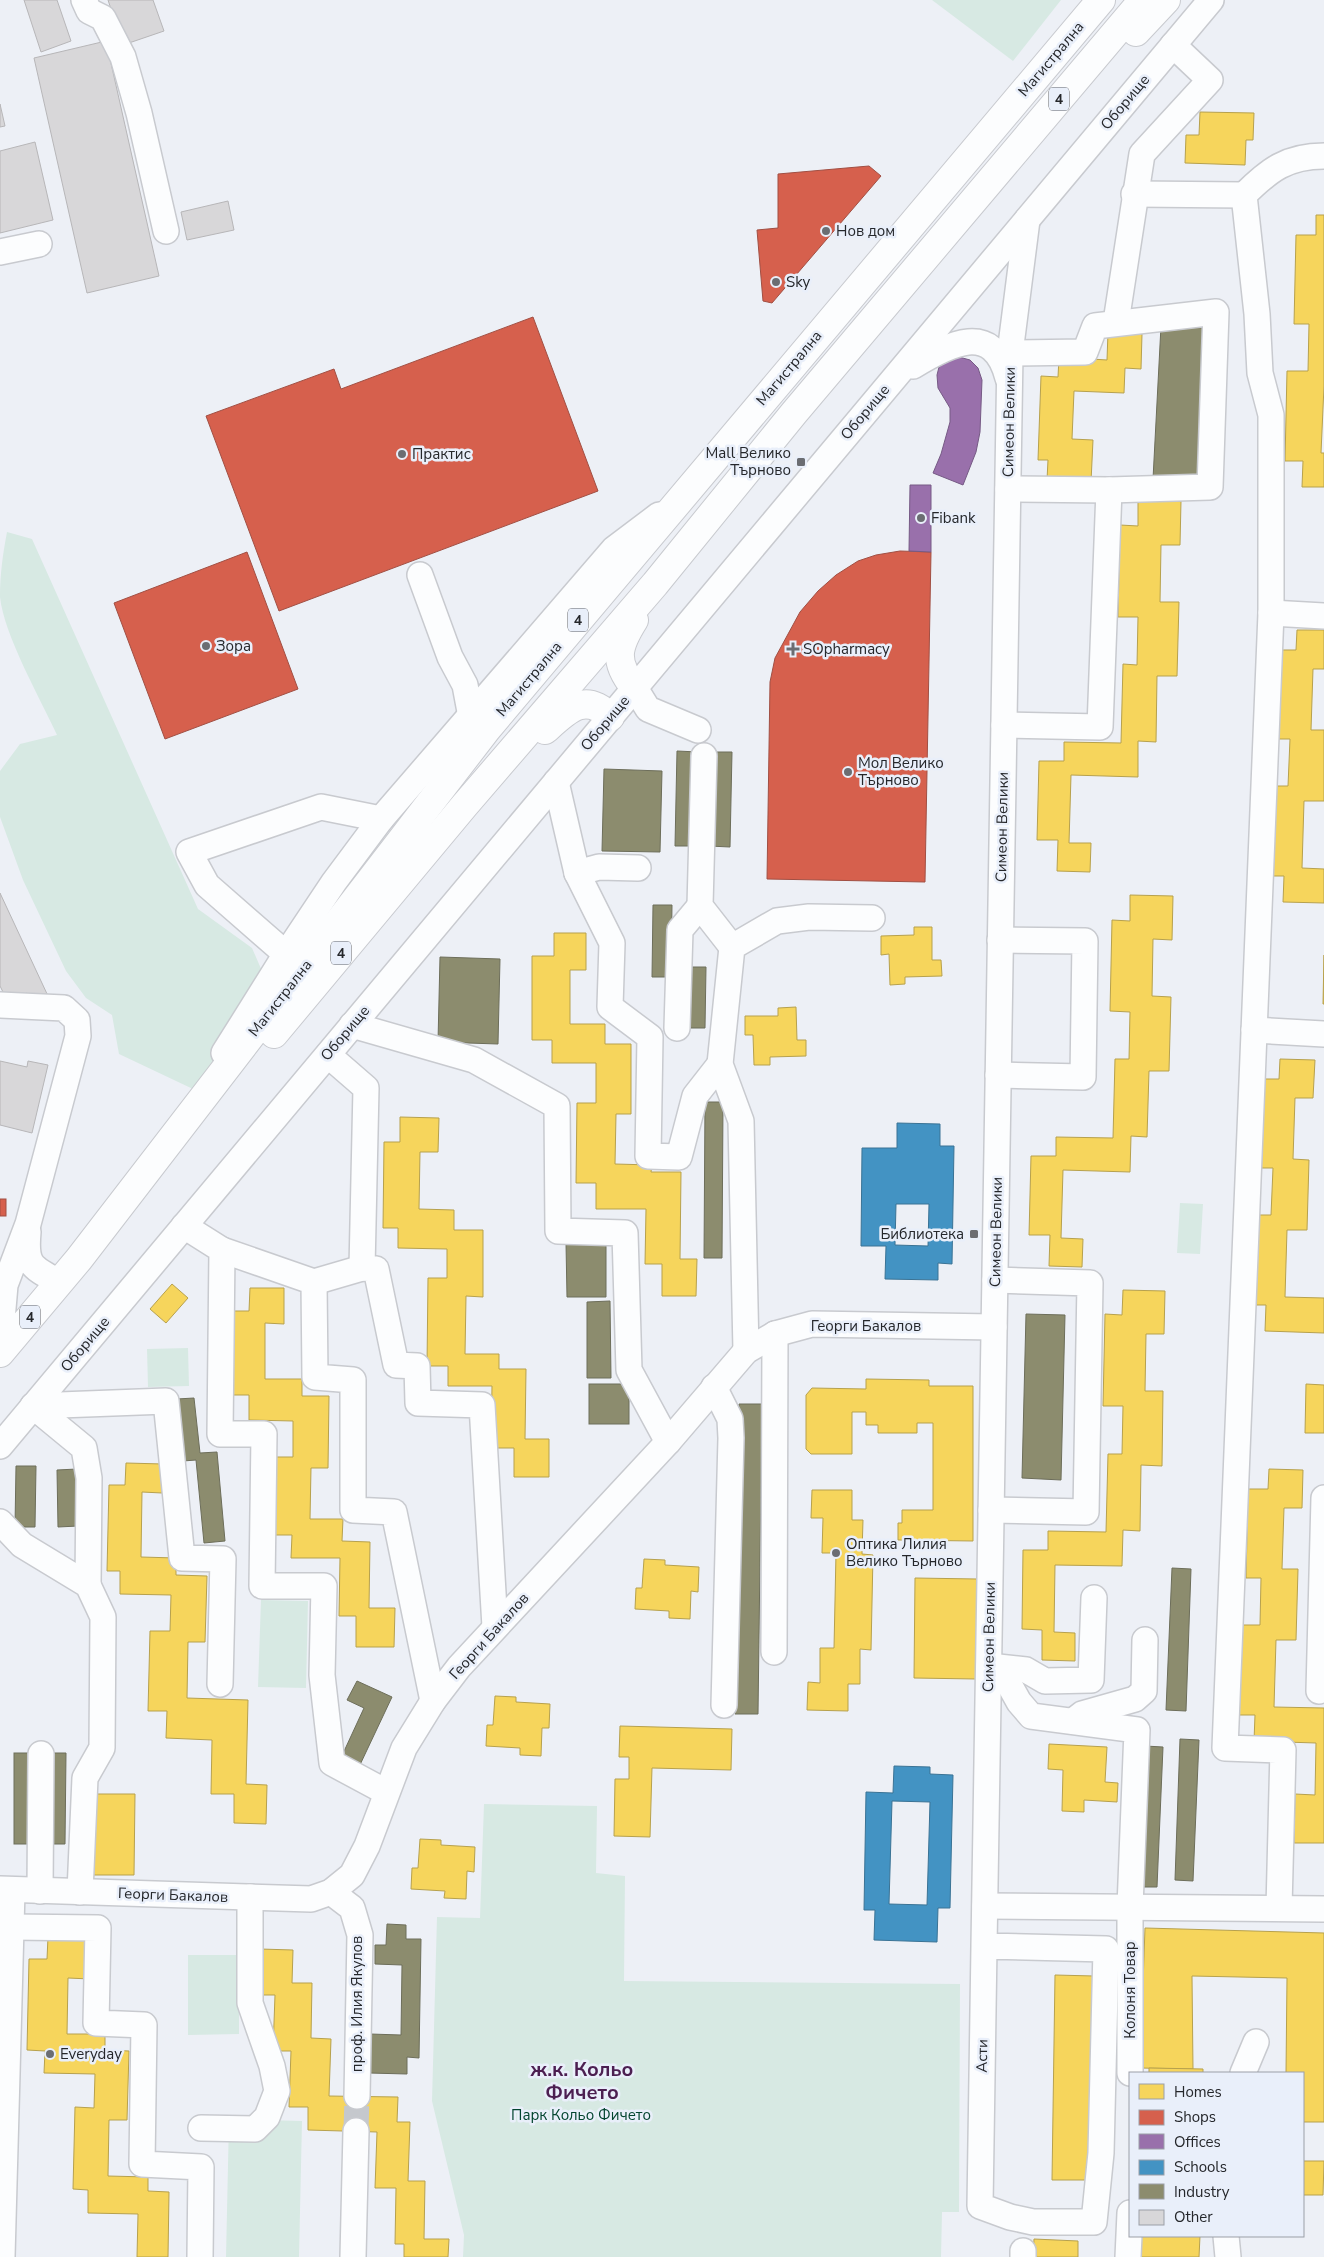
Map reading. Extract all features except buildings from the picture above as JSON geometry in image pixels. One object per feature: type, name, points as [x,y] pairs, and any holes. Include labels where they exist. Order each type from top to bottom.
[{"type":"main road","points":[[951,178],[1078,0]]},
{"type":"main road","name":"Магистрална","points":[[3,1343],[79,1259],[487,729],[1101,0]]},
{"type":"main road","name":"4","points":[[79,1259],[303,1000],[464,806],[656,584],[794,413],[1143,0]]},
{"type":"main road","points":[[974,198],[1166,0]]},
{"type":"main road","points":[[635,688],[621,669],[620,650],[627,631],[656,584]]},
{"type":"main road","points":[[464,806],[570,708],[591,704],[602,708],[610,717]]},
{"type":"street","points":[[84,0],[89,11],[103,18],[122,57],[139,113],[166,231]]},
{"type":"street","name":"Оборище","points":[[0,1446],[1211,0]]},
{"type":"street","points":[[1116,322],[1134,194],[1142,154],[1210,80],[1173,45]]},
{"type":"street","points":[[1134,194],[1244,195],[1268,171],[1306,156],[1324,156]]},
{"type":"street","points":[[1244,195],[1257,314],[1260,373],[1271,415],[1271,613],[1226,1748],[1284,1750],[1279,1908]]},
{"type":"street","name":"Симеон Велики","points":[[985,1906],[995,1667],[991,1510],[1009,385],[1010,352],[1027,220]]},
{"type":"street","points":[[0,252],[39,244]]},
{"type":"street","points":[[1008,489],[1110,490],[1210,487],[1216,312],[1094,326],[1086,352],[1010,352]]},
{"type":"street","points":[[894,378],[942,348],[964,342],[987,346],[994,350],[1005,367],[1009,385]]},
{"type":"street","points":[[1004,725],[1100,727],[1110,490]]},
{"type":"street","points":[[170,1140],[286,954],[334,882],[382,818],[614,549],[679,500]]},
{"type":"street","points":[[420,575],[450,657],[465,684],[471,717]]},
{"type":"street","points":[[1271,613],[1324,616]]},
{"type":"street","points":[[465,684],[497,686]]},
{"type":"street","points":[[635,688],[648,709],[698,730]]},
{"type":"street","points":[[677,1028],[680,930],[700,906],[704,756]]},
{"type":"street","points":[[556,782],[577,873],[612,942],[610,1007],[650,1036],[648,1156],[679,1156],[695,1096],[720,1064]]},
{"type":"street","points":[[286,954],[207,885],[189,852],[321,807],[382,818]]},
{"type":"street","points":[[577,873],[599,867],[638,868]]},
{"type":"street","points":[[700,906],[732,947],[720,1064],[742,1121],[746,1351]]},
{"type":"street","points":[[732,947],[777,921],[809,917],[872,918]]},
{"type":"street","points":[[998,1074],[1083,1077],[1086,941],[1000,940]]},
{"type":"street","points":[[0,1005],[64,1008],[77,1020],[78,1036],[28,1224],[5,1285],[2,1320],[3,1343]]},
{"type":"street","points":[[352,1025],[474,1060],[557,1106],[558,1231],[625,1234],[629,1370],[668,1442]]},
{"type":"street","points":[[1254,1030],[1324,1034]]},
{"type":"street","points":[[328,1055],[366,1088],[362,1268]]},
{"type":"street","points":[[28,1224],[26,1254],[36,1269],[59,1282]]},
{"type":"street","points":[[184,1226],[222,1250],[314,1282],[362,1268],[376,1268],[396,1365],[418,1366],[418,1403],[482,1405],[495,1627]]},
{"type":"street","points":[[222,1250],[220,1434],[264,1434],[262,1586],[324,1586],[322,1675],[332,1763],[386,1792]]},
{"type":"street","points":[[991,1510],[1086,1512],[1090,1293],[1090,1283],[995,1280]]},
{"type":"street","points":[[314,1282],[315,1377],[353,1380],[353,1510],[394,1512],[433,1701]]},
{"type":"street","name":"Георги Бакалов","points":[[6,1890],[311,1899],[331,1892],[352,1875],[367,1846],[404,1748],[433,1701],[495,1627],[668,1442],[746,1351],[775,1334],[812,1324],[994,1327]]},
{"type":"street","points":[[774,1652],[775,1334]]},
{"type":"street","points":[[714,1387],[730,1419],[731,1438],[724,1705]]},
{"type":"street","points":[[33,1406],[166,1401],[182,1558],[223,1559],[220,1684]]},
{"type":"street","points":[[33,1406],[84,1448],[89,1478],[88,1586],[103,1617],[102,1748],[85,1778],[80,1892]]},
{"type":"street","points":[[1320,1691],[1324,1498]]},
{"type":"street","points":[[0,1522],[22,1545],[88,1586]]},
{"type":"street","points":[[995,1667],[1026,1670],[1046,1680],[1091,1680],[1094,1598]]},
{"type":"street","points":[[995,1667],[1031,1716],[1073,1722],[1082,1714],[1135,1698],[1144,1691],[1145,1640]]},
{"type":"street","name":"Колоня Товар","points":[[1073,1722],[1137,1730],[1130,1907],[1130,2072]]},
{"type":"street","points":[[40,1891],[41,1754]]},
{"type":"street","points":[[2,2257],[11,1927],[6,1890]]},
{"type":"street","name":"проф. Илия Якулов","points":[[331,1892],[352,1908],[360,1935],[356,2096]]},
{"type":"street","points":[[200,2128],[255,2129],[267,2117],[277,2091],[272,2066],[250,2003],[250,1897]]},
{"type":"street","points":[[985,1906],[1324,1909]]},
{"type":"street","name":"Асти","points":[[984,1946],[1106,1949],[1101,2153],[1094,2222],[1033,2222],[1010,2217],[980,2206],[984,1946],[985,1906]]},
{"type":"street","points":[[11,1927],[98,1928],[96,2023],[144,2025],[142,2164],[201,2167],[200,2257]]},
{"type":"street","points":[[1243,2072],[1256,2042]]},
{"type":"street","points":[[353,2257],[356,2131]]},
{"type":"street","points":[[1128,2257],[1129,2235]]},
{"type":"street","points":[[1226,2237],[1228,2257]]},
{"type":"green space","points":[[932,0],[1061,0],[1013,61]]},
{"type":"green space","points":[[7,532],[32,539],[198,909],[252,948],[262,971],[260,994],[193,1089],[119,1054],[112,1015],[86,998],[66,971],[23,880],[0,817],[0,771],[20,744],[57,735],[15,648],[3,612],[0,597]]},
{"type":"green space","points":[[1180,1203],[1203,1204],[1200,1254],[1177,1253]]},
{"type":"green space","points":[[188,1348],[189,1386],[148,1387],[147,1349]]},
{"type":"green space","points":[[261,1600],[308,1601],[306,1688],[258,1687]]},
{"type":"green space","name":"Парк Кольо Фичето","points":[[484,1804],[597,1806],[596,1873],[625,1876],[624,1981],[960,1984],[959,2212],[942,2212],[941,2257],[463,2257],[464,2235],[432,2101],[437,1917],[480,1918]]},
{"type":"green space","points":[[188,1955],[239,1955],[239,2034],[188,2035]]},
{"type":"green space","points":[[229,2119],[302,2121],[299,2257],[226,2257]]},
{"type":"tunnel","points":[[356,2131],[357,2096]]},
{"type":"place","name":"Нов дом","points":[[826,231]]},
{"type":"place","name":"Sky","points":[[776,282]]},
{"type":"place","name":"Практис","points":[[402,454]]},
{"type":"place","name":"Mall Велико Търново","points":[[801,462]]},
{"type":"place","name":"Fibank","points":[[921,518]]},
{"type":"place","name":"Зора","points":[[206,646]]},
{"type":"place","name":"SOpharmacy","points":[[793,649]]},
{"type":"place","name":"Мол Велико Търново","points":[[848,772]]},
{"type":"place","name":"Библиотека","points":[[974,1234]]},
{"type":"place","name":"Оптика Лилия Велико Търново","points":[[836,1553]]},
{"type":"place","name":"Everyday","points":[[50,2054]]},
{"type":"district","name":"ж.к. Кольо Фичето","points":[[582,2080]]}]
